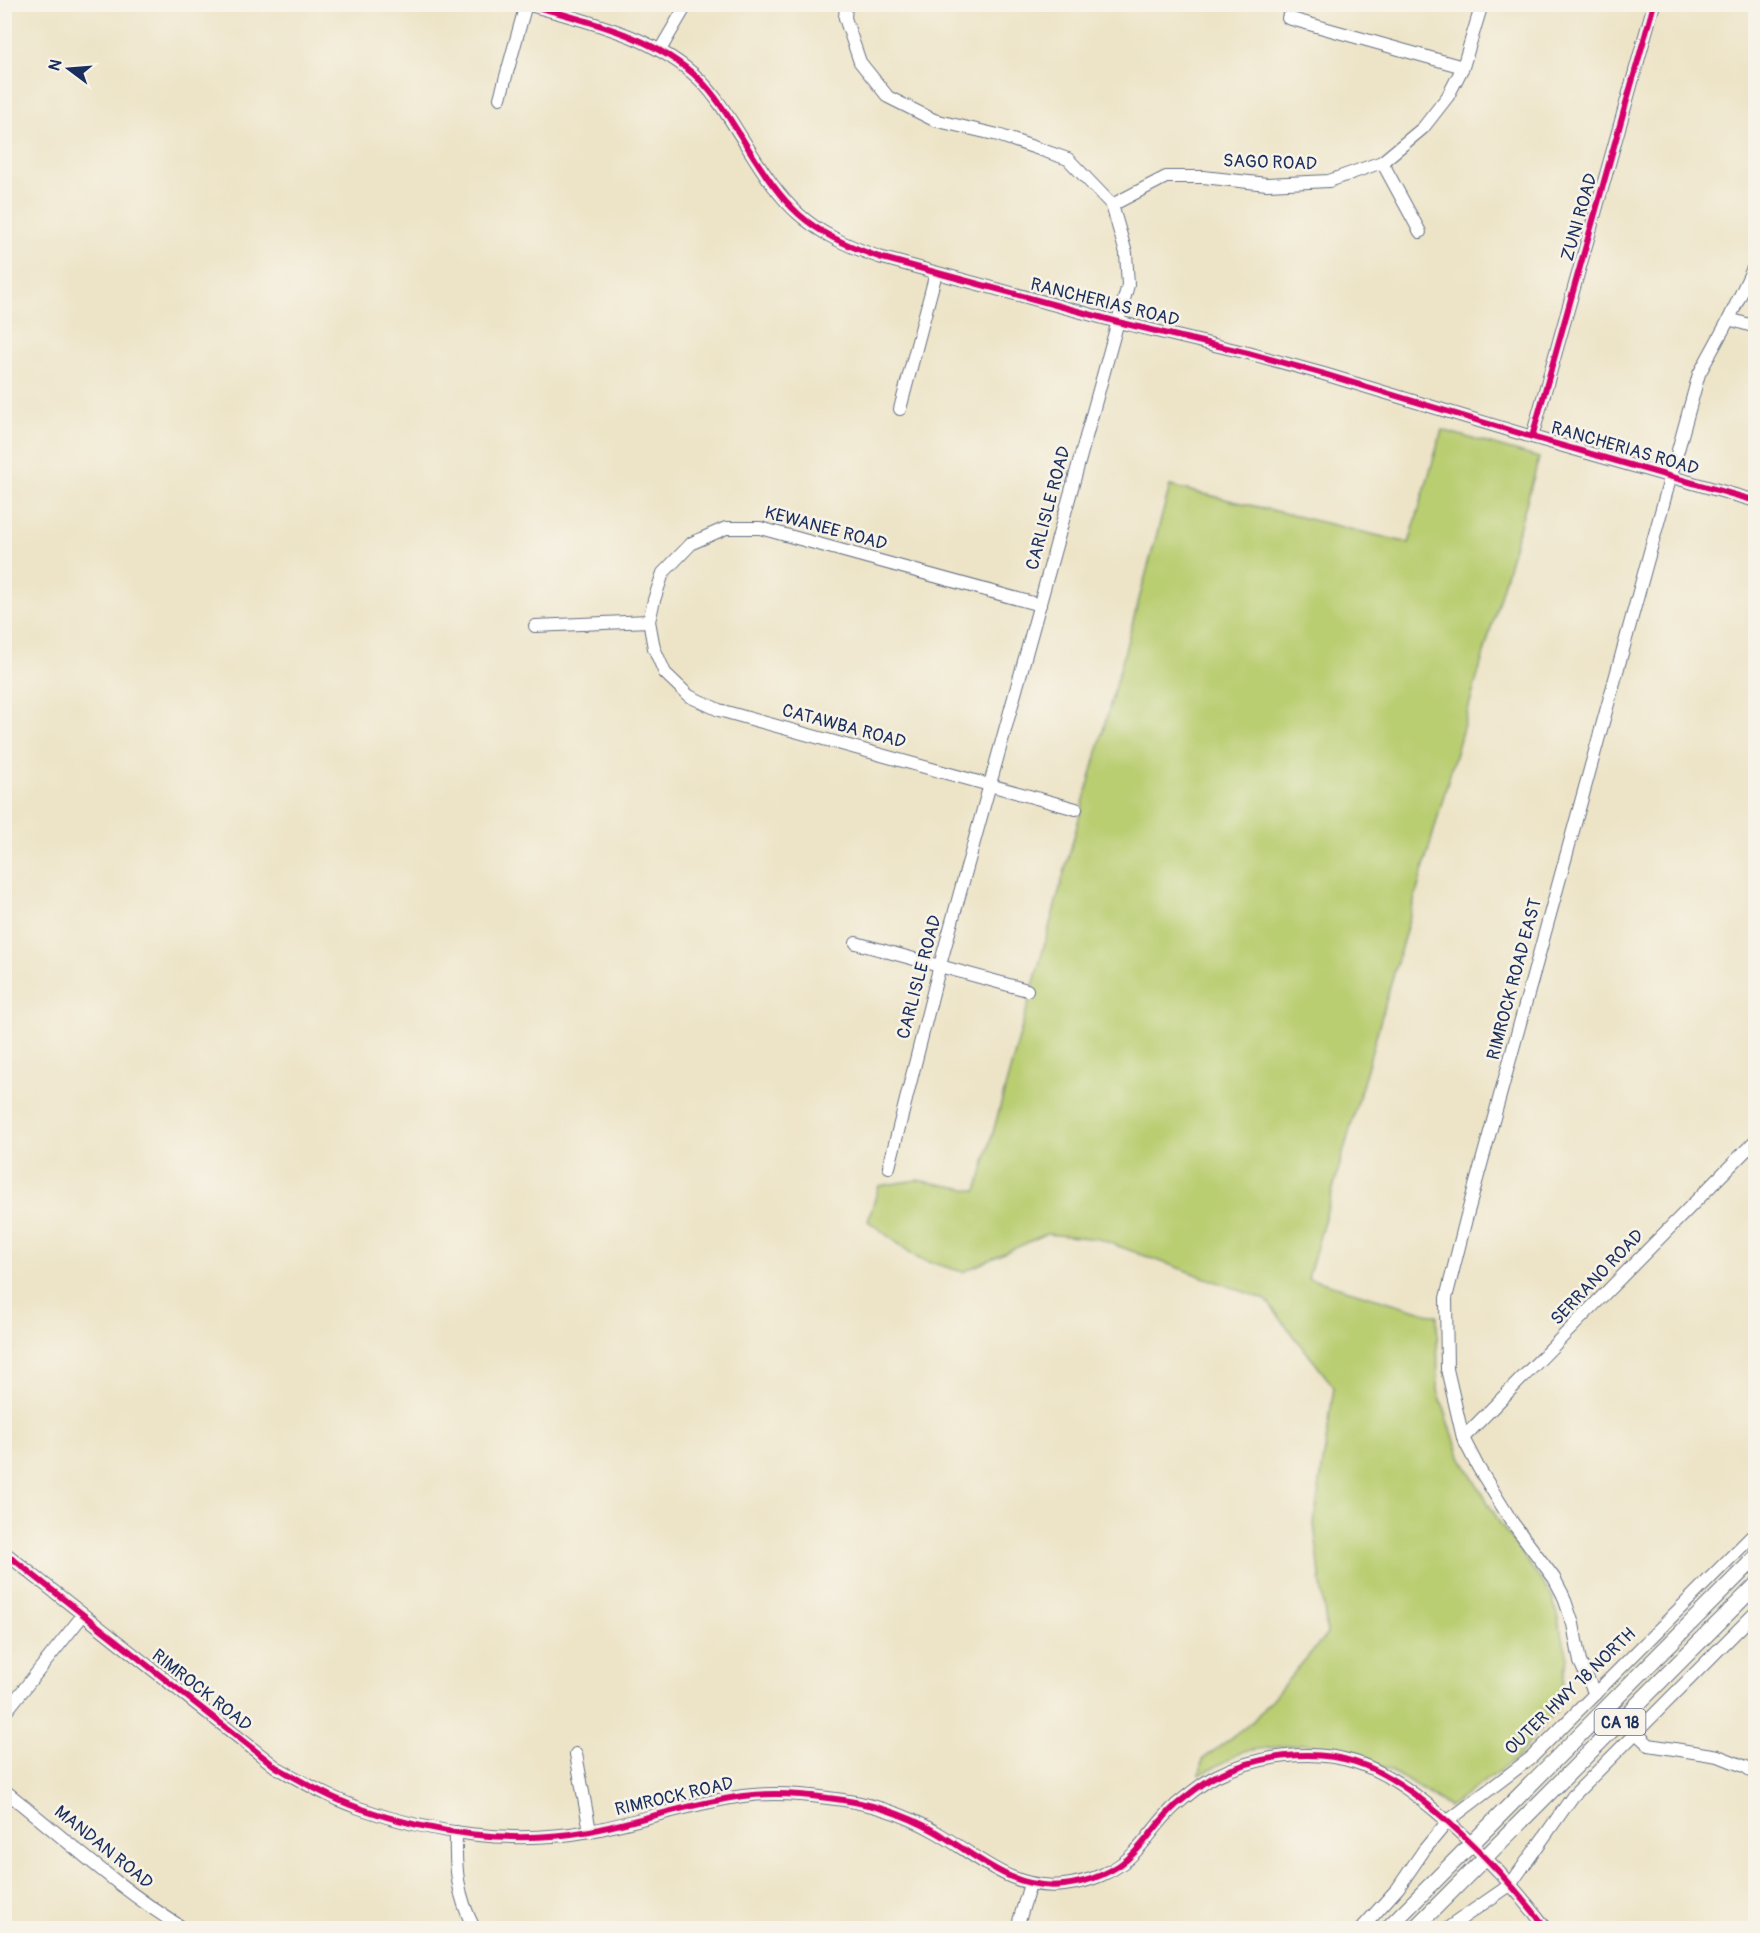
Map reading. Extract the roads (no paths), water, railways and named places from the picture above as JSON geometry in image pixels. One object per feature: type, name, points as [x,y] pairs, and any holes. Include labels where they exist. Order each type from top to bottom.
[{"type":"main road","name":"CA 18","points":[[1388,1929],[1755,1557]]},
{"type":"main road","name":"CA 18","points":[[1415,1929],[1755,1585]]},
{"type":"street","name":"RANCHERIAS ROAD","points":[[527,4],[614,29],[660,50],[699,80],[717,100],[766,176],[791,209],[827,236],[853,248],[1118,322],[1324,374],[1755,501]]},
{"type":"street","points":[[500,98],[527,4]]},
{"type":"street","points":[[660,50],[687,4]]},
{"type":"street","name":"CARLISLE ROAD","points":[[846,4],[845,18],[860,62],[888,97],[934,120],[998,135],[1068,159],[1112,205],[1126,253],[1128,285],[940,965],[889,1167]]},
{"type":"street","name":"SAGO ROAD","points":[[1112,205],[1166,177],[1203,177],[1267,184],[1329,181],[1382,162],[1423,128],[1448,96],[1463,67],[1482,4]]},
{"type":"street","name":"ZUNI ROAD","points":[[1532,437],[1654,4]]},
{"type":"street","points":[[1288,18],[1463,67]]},
{"type":"street","points":[[1382,162],[1419,232]]},
{"type":"street","name":"RIMROCK ROAD EAST","points":[[1595,1694],[1580,1662],[1573,1624],[1563,1595],[1554,1578],[1512,1522],[1463,1438],[1448,1370],[1446,1298],[1698,374],[1729,319],[1755,262]]},
{"type":"street","points":[[900,409],[936,273]]},
{"type":"street","points":[[1729,319],[1755,327]]},
{"type":"street","name":"KEWANEE ROAD","points":[[649,621],[663,573],[692,543],[726,528],[760,528],[1040,605]]},
{"type":"street","points":[[535,626],[649,621]]},
{"type":"street","name":"CATAWBA ROAD","points":[[649,621],[654,648],[665,673],[689,696],[719,710],[1076,809]]},
{"type":"street","points":[[856,943],[1027,990]]},
{"type":"street","name":"SERRANO ROAD","points":[[1463,1438],[1755,1140]]},
{"type":"street","name":"OUTER HWY 18 NORTH","points":[[1362,1929],[1388,1901],[1448,1821],[1532,1757],[1755,1532]]},
{"type":"street","name":"RIMROCK ROAD","points":[[4,1552],[276,1767],[311,1787],[356,1807],[406,1823],[456,1833],[552,1836],[590,1831],[745,1795],[784,1793],[832,1798],[869,1805],[898,1814],[935,1832],[1012,1879],[1030,1884],[1056,1886],[1088,1881],[1113,1869],[1132,1855],[1176,1805],[1213,1777],[1273,1758],[1298,1755],[1330,1756],[1357,1762],[1383,1774],[1448,1821],[1510,1885],[1546,1929]]},
{"type":"street","points":[[1448,1929],[1510,1885],[1573,1796],[1755,1612]]},
{"type":"street","points":[[4,1714],[83,1615]]},
{"type":"street","points":[[1635,1732],[1649,1745],[1718,1756],[1746,1767],[1755,1774]]},
{"type":"street","points":[[576,1754],[590,1831]]},
{"type":"street","name":"MANDAN ROAD","points":[[4,1790],[122,1886],[183,1929]]},
{"type":"street","points":[[456,1833],[455,1860],[458,1888],[464,1909],[474,1929]]},
{"type":"street","points":[[1017,1929],[1030,1884]]}]
